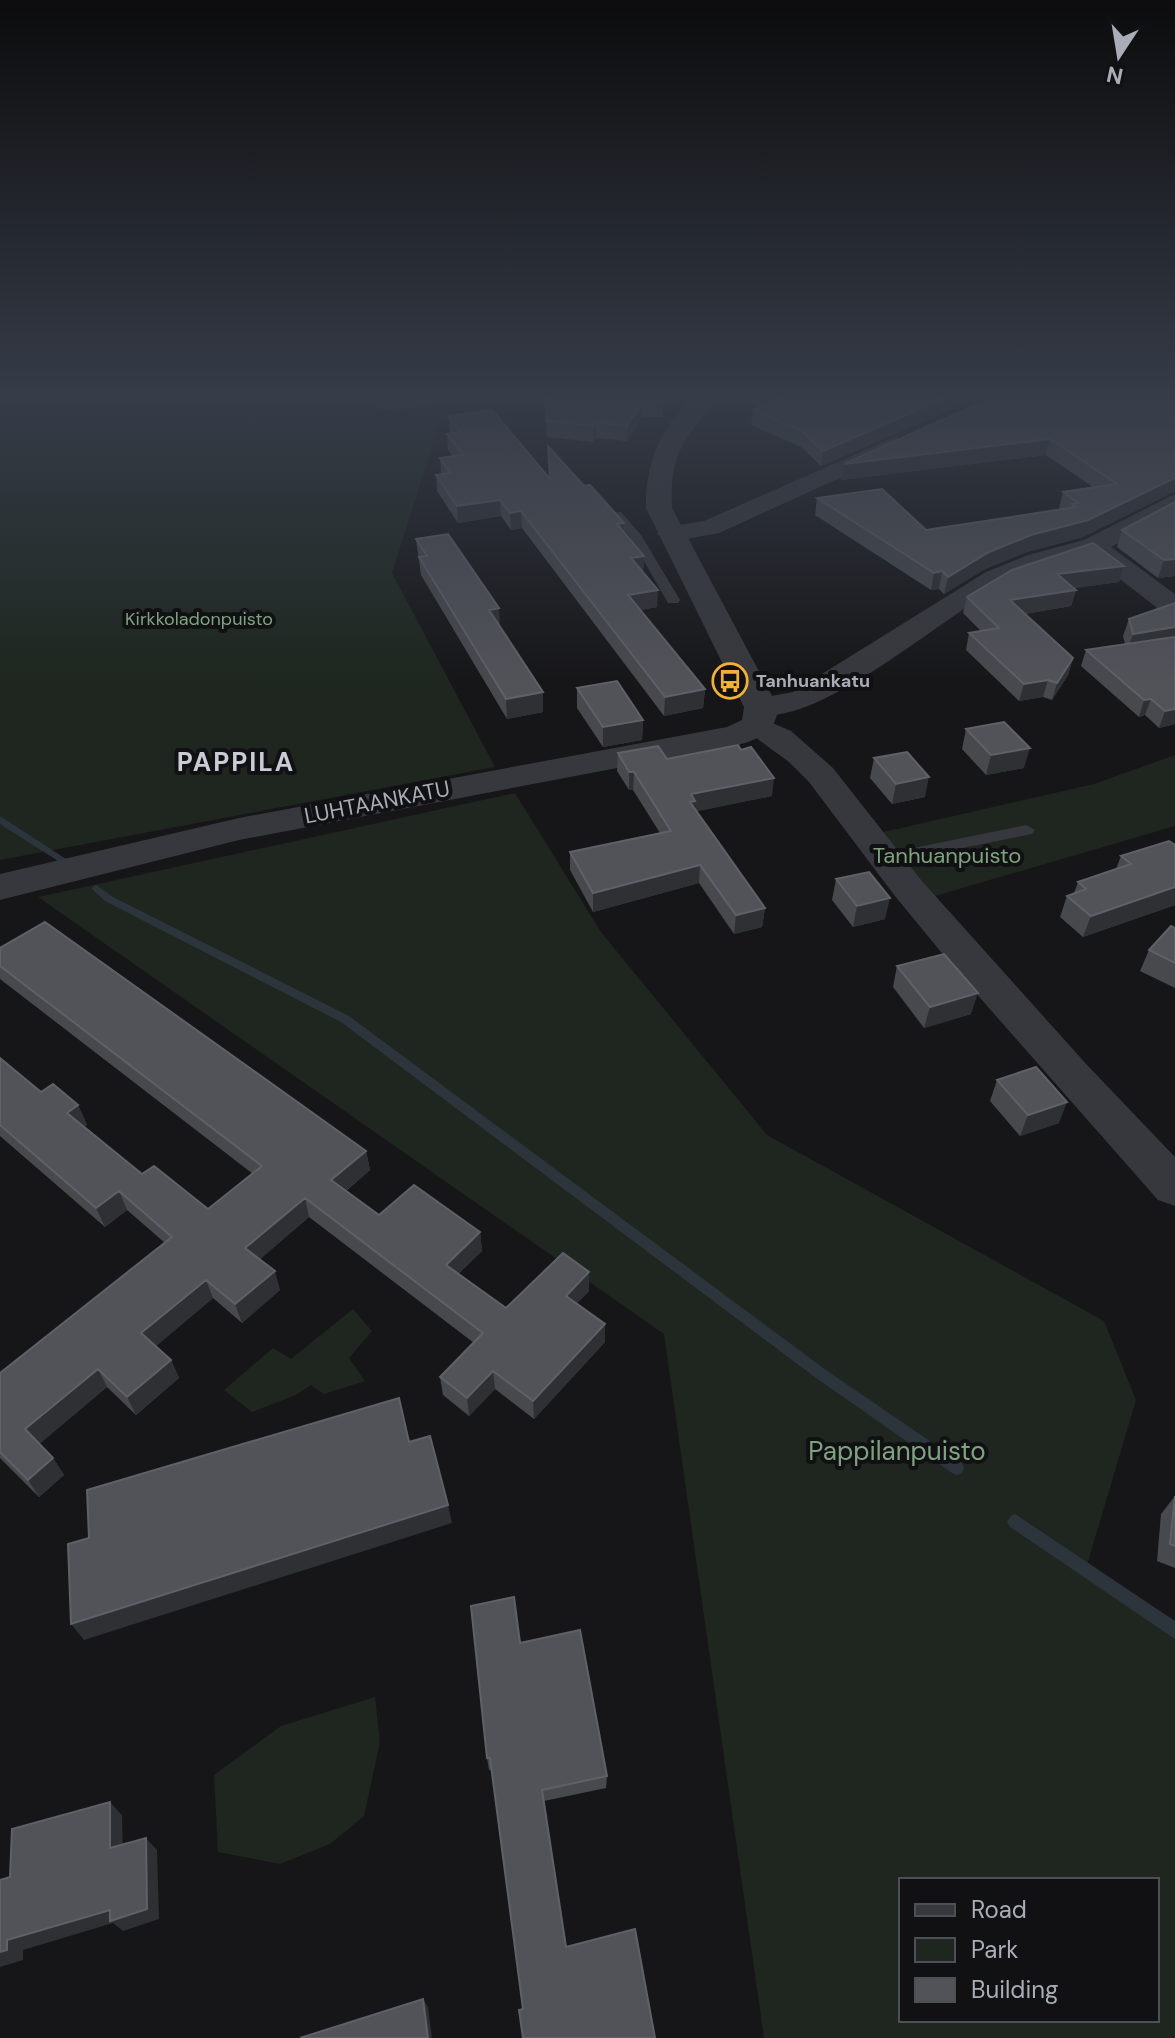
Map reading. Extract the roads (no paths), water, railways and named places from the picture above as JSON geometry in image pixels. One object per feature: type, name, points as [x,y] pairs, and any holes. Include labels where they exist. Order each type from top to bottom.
[{"type":"street","points":[[658,492],[662,518],[759,716],[800,752],[884,859],[1113,1123],[1175,1187]]},
{"type":"street","points":[[670,534],[710,528],[789,492]]},
{"type":"street","points":[[759,716],[812,695],[870,660],[952,603],[996,578],[1038,561],[1093,546],[1175,502]]},
{"type":"street","points":[[1093,546],[1175,608]]},
{"type":"street","name":"LUHTAANKATU","points":[[0,887],[239,829],[733,736],[759,716]]},
{"type":"lane","points":[[617,515],[635,535],[673,600]]},
{"type":"lane","points":[[884,859],[1026,830]]},
{"type":"waterway","points":[[0,820],[61,859]]},
{"type":"waterway","points":[[96,888],[109,899],[345,1019],[821,1374],[957,1468]]},
{"type":"waterway","points":[[1015,1522],[1175,1631]]},
{"type":"place","name":"Tanhuankatu","points":[[730,681]]},
{"type":"district","name":"PAPPILA","points":[[236,762]]},
{"type":"park label","name":"Kirkkoladonpuisto","points":[[199,619]]},
{"type":"park label","name":"Tanhuanpuisto","points":[[947,855]]},
{"type":"park label","name":"Pappilanpuisto","points":[[897,1451]]}]
